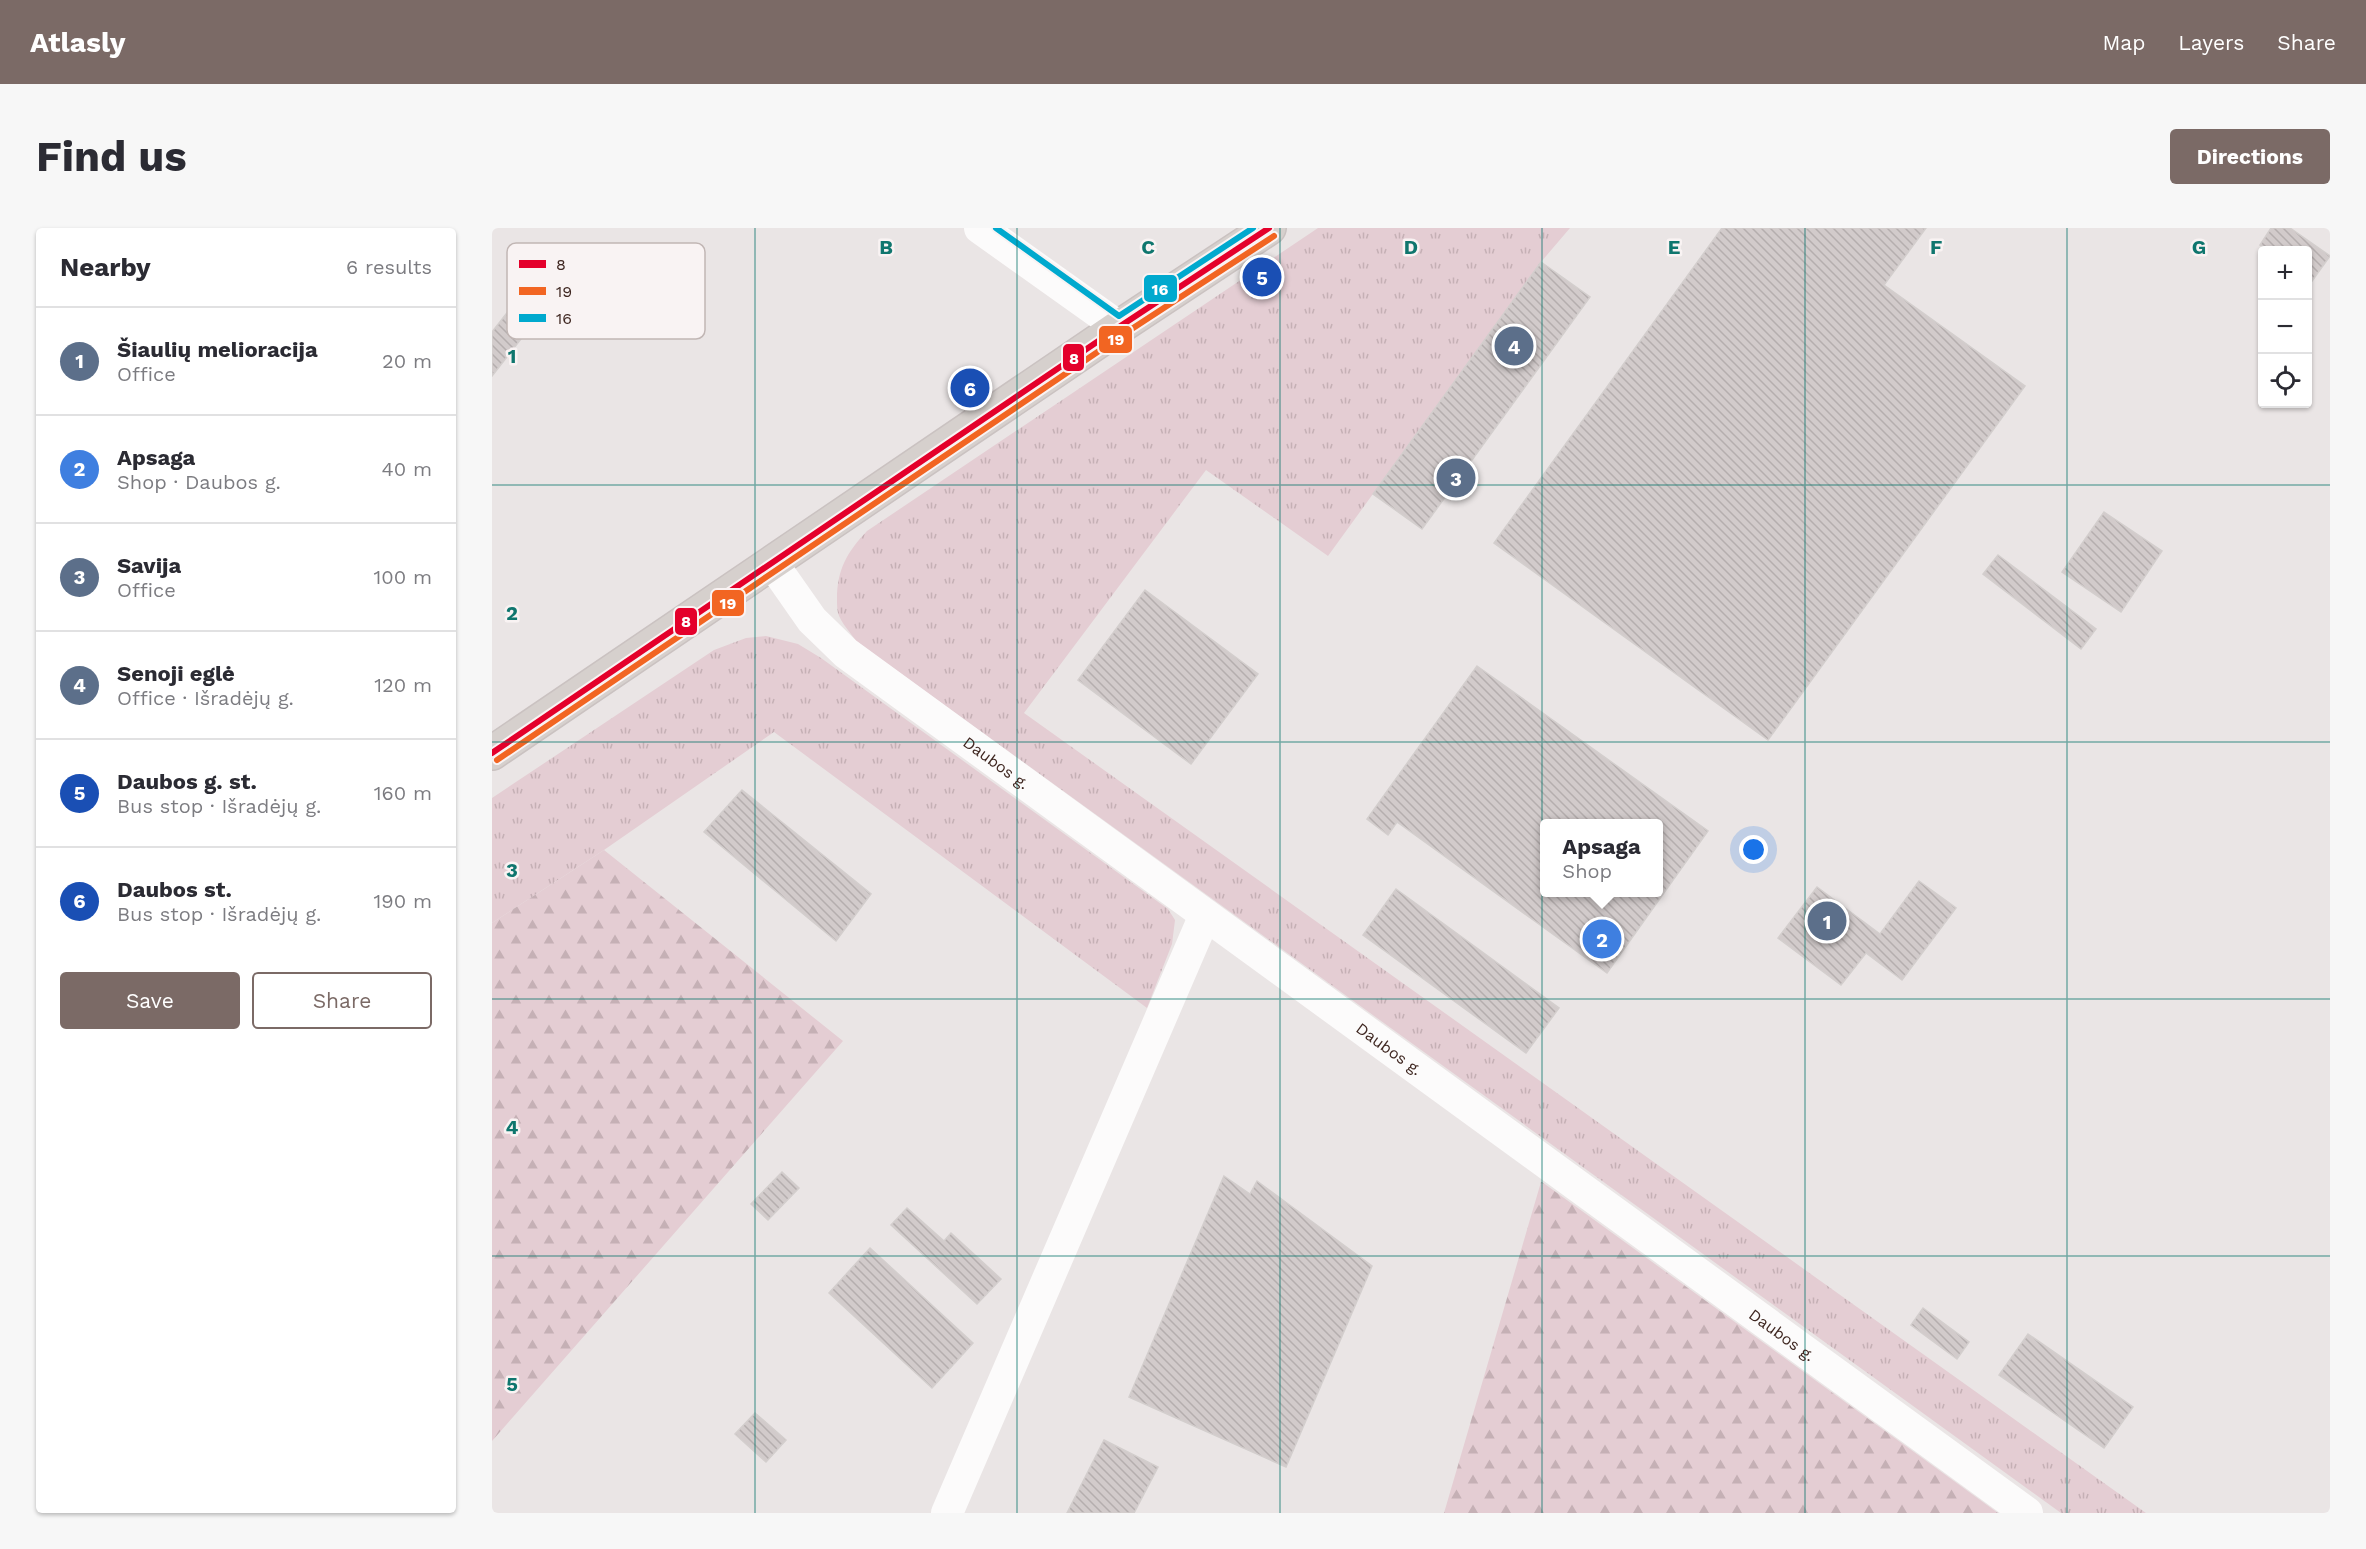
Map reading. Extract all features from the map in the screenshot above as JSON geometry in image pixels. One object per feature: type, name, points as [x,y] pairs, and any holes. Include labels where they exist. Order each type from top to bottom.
[{"type":"main road","points":[[492,753],[1119,327],[1269,228]]},
{"type":"street","points":[[980,228],[1119,327]]},
{"type":"street","name":"Daubos g.","points":[[772,563],[812,620],[846,653],[2027,1513]]},
{"type":"street","points":[[947,1513],[1188,959],[1205,915]]},
{"type":"green space","points":[[1318,228],[1570,228],[1541,262],[1328,556],[1206,470],[1024,713],[2146,1513],[2061,1513],[856,641],[839,617],[837,589],[841,570],[854,546],[867,531]]},
{"type":"green space","points":[[766,636],[798,644],[821,658],[1168,909],[1175,920],[1172,944],[1147,1008],[774,732],[604,850],[492,923],[492,798],[714,650],[746,638]]},
{"type":"green space","points":[[604,850],[843,1041],[492,1441],[492,923]]},
{"type":"green space","points":[[1542,1182],[1998,1513],[1444,1513]]},
{"type":"building","points":[[1722,228],[1926,228],[1884,285],[2025,386],[1768,740],[1494,543]]},
{"type":"building","points":[[2271,228],[2290,228],[2330,256],[2312,281],[2312,246],[2260,245]]},
{"type":"building","points":[[1541,262],[1590,297],[1422,529],[1373,494]]},
{"type":"building","points":[[507,313],[507,339],[521,339],[492,376],[492,332]]},
{"type":"building","points":[[2104,512],[2162,551],[2121,612],[2062,572]]},
{"type":"building","points":[[1998,555],[2096,629],[2081,649],[1983,574]]},
{"type":"building","points":[[1145,590],[1258,674],[1191,764],[1078,680]]},
{"type":"building","points":[[1477,666],[1708,831],[1663,894],[1663,819],[1540,819],[1540,897],[1661,897],[1607,973],[1397,822],[1388,835],[1367,819]]},
{"type":"building","points":[[742,790],[871,894],[836,941],[704,832]]},
{"type":"building","points":[[1919,881],[1956,908],[1902,980],[1866,953],[1841,985],[1778,938],[1817,887],[1880,934]]},
{"type":"building","points":[[1396,889],[1559,1008],[1526,1053],[1363,935]]},
{"type":"building","points":[[782,1172],[799,1188],[768,1220],[751,1204]]},
{"type":"building","points":[[1224,1176],[1250,1194],[1257,1181],[1372,1266],[1286,1467],[1129,1397]]},
{"type":"building","points":[[907,1208],[944,1241],[951,1233],[1001,1279],[977,1304],[891,1225]]},
{"type":"building","points":[[870,1248],[973,1343],[932,1388],[829,1293]]},
{"type":"building","points":[[1923,1308],[1969,1342],[1957,1359],[1911,1325]]},
{"type":"building","points":[[2028,1334],[2133,1407],[2104,1448],[1999,1375]]},
{"type":"building","points":[[755,1413],[786,1440],[766,1462],[735,1434]]},
{"type":"building","points":[[1104,1440],[1158,1467],[1134,1513],[1067,1513]]},
{"type":"transit line","name":"16","points":[[996,228],[1119,316],[1253,228]]},
{"type":"transit line","name":"8","points":[[492,753],[1119,327],[1269,228]]},
{"type":"transit line","name":"19","points":[[497,760],[1124,334],[1274,236]]},
{"type":"place","name":"Daubos g. st.","points":[[1262,277]]},
{"type":"place","name":"Senoji eglė","points":[[1514,346]]},
{"type":"place","name":"Daubos st.","points":[[970,388]]},
{"type":"place","name":"Savija","points":[[1456,478]]},
{"type":"place","name":"Šiaulių melioracija","points":[[1827,921]]},
{"type":"place","name":"Apsaga","points":[[1602,939]]}]
